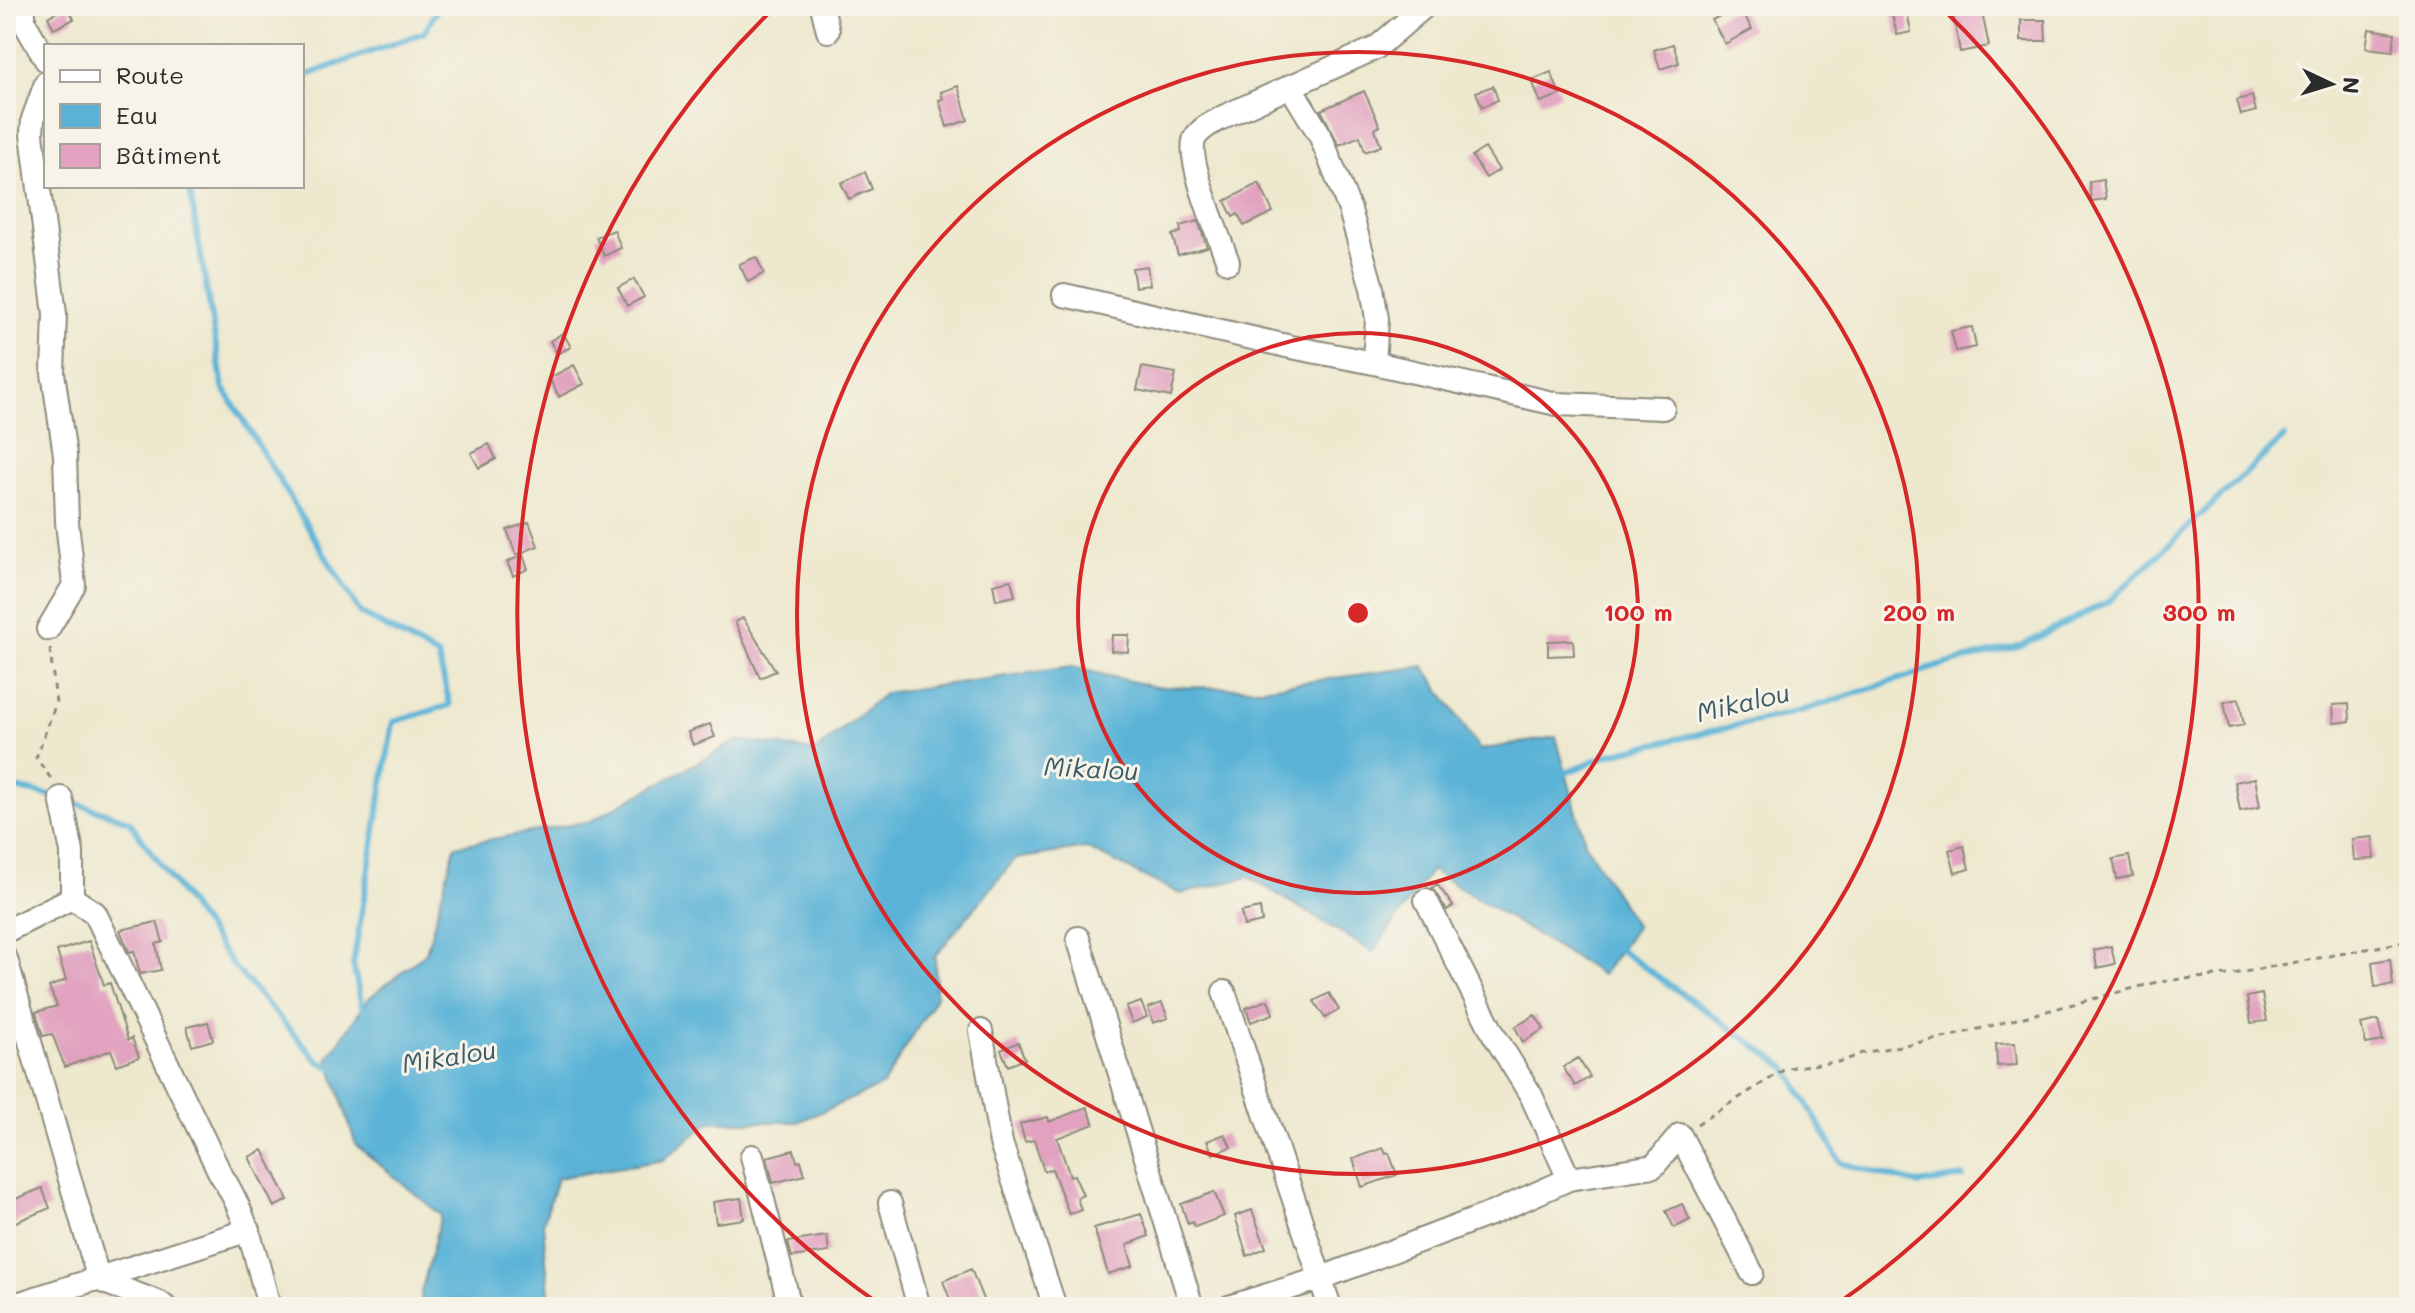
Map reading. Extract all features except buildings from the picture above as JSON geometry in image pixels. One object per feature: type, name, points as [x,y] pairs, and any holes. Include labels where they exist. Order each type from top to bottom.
[{"type":"street","points":[[24,6],[24,22],[44,57]]},
{"type":"street","points":[[822,6],[828,31]]},
{"type":"street","points":[[1228,262],[1192,157],[1194,138],[1225,116],[1376,48],[1425,6]]},
{"type":"street","points":[[1290,86],[1320,135],[1350,210],[1372,288],[1377,319],[1374,363]]},
{"type":"street","points":[[44,89],[33,119],[32,134],[55,314],[53,373],[65,455],[67,522],[74,585],[48,629]]},
{"type":"street","points":[[1064,295],[1557,404],[1663,408]]},
{"type":"street","points":[[61,798],[72,852],[72,898]]},
{"type":"street","points":[[6,931],[72,898]]},
{"type":"street","points":[[72,898],[95,913],[249,1230],[269,1307]]},
{"type":"street","points":[[1426,900],[1494,1035],[1531,1095],[1569,1179]]},
{"type":"street","points":[[1078,938],[1192,1307]]},
{"type":"street","points":[[6,959],[99,1280]]},
{"type":"street","points":[[1224,992],[1330,1307]]},
{"type":"street","points":[[981,1031],[1001,1143],[1055,1307]]},
{"type":"street","points":[[1229,1307],[1319,1279],[1495,1212],[1569,1179],[1654,1166],[1680,1135],[1752,1273]]},
{"type":"street","points":[[752,1156],[790,1307]]},
{"type":"street","points":[[890,1203],[919,1307]]},
{"type":"street","points":[[8,1307],[249,1230]]},
{"type":"street","points":[[99,1280],[165,1307]]},
{"type":"path","points":[[48,629],[56,703],[36,758],[61,798]]},
{"type":"path","points":[[1680,1135],[1787,1068],[1844,1061],[1862,1053],[1948,1037],[2161,981],[2228,975],[2409,941]]},
{"type":"water","points":[[1424,666],[1480,750],[1556,737],[1586,845],[1636,927],[1602,975],[1431,870],[1373,952],[1249,877],[1180,894],[1086,848],[1015,859],[935,956],[936,997],[883,1085],[798,1122],[710,1122],[663,1160],[557,1178],[543,1224],[550,1307],[422,1307],[421,1293],[441,1215],[356,1145],[328,1058],[369,998],[426,953],[455,846],[591,821],[738,740],[816,751],[885,693],[1072,667],[1155,687],[1261,688]]},
{"type":"waterway","points":[[304,76],[425,32],[439,6]]},
{"type":"waterway","points":[[189,188],[223,387],[360,613],[438,656],[450,705],[393,722],[353,965],[364,1015]]},
{"type":"waterway","name":"Mikalou","points":[[1561,775],[1610,754],[1801,711],[1939,666],[2023,645],[2109,601],[2284,437]]},
{"type":"waterway","name":"Mikalou","points":[[6,786],[61,798],[129,821],[235,968],[318,1061],[335,1069]]},
{"type":"waterway","points":[[1616,947],[1787,1068],[1841,1163],[1918,1184],[1963,1177]]}]
